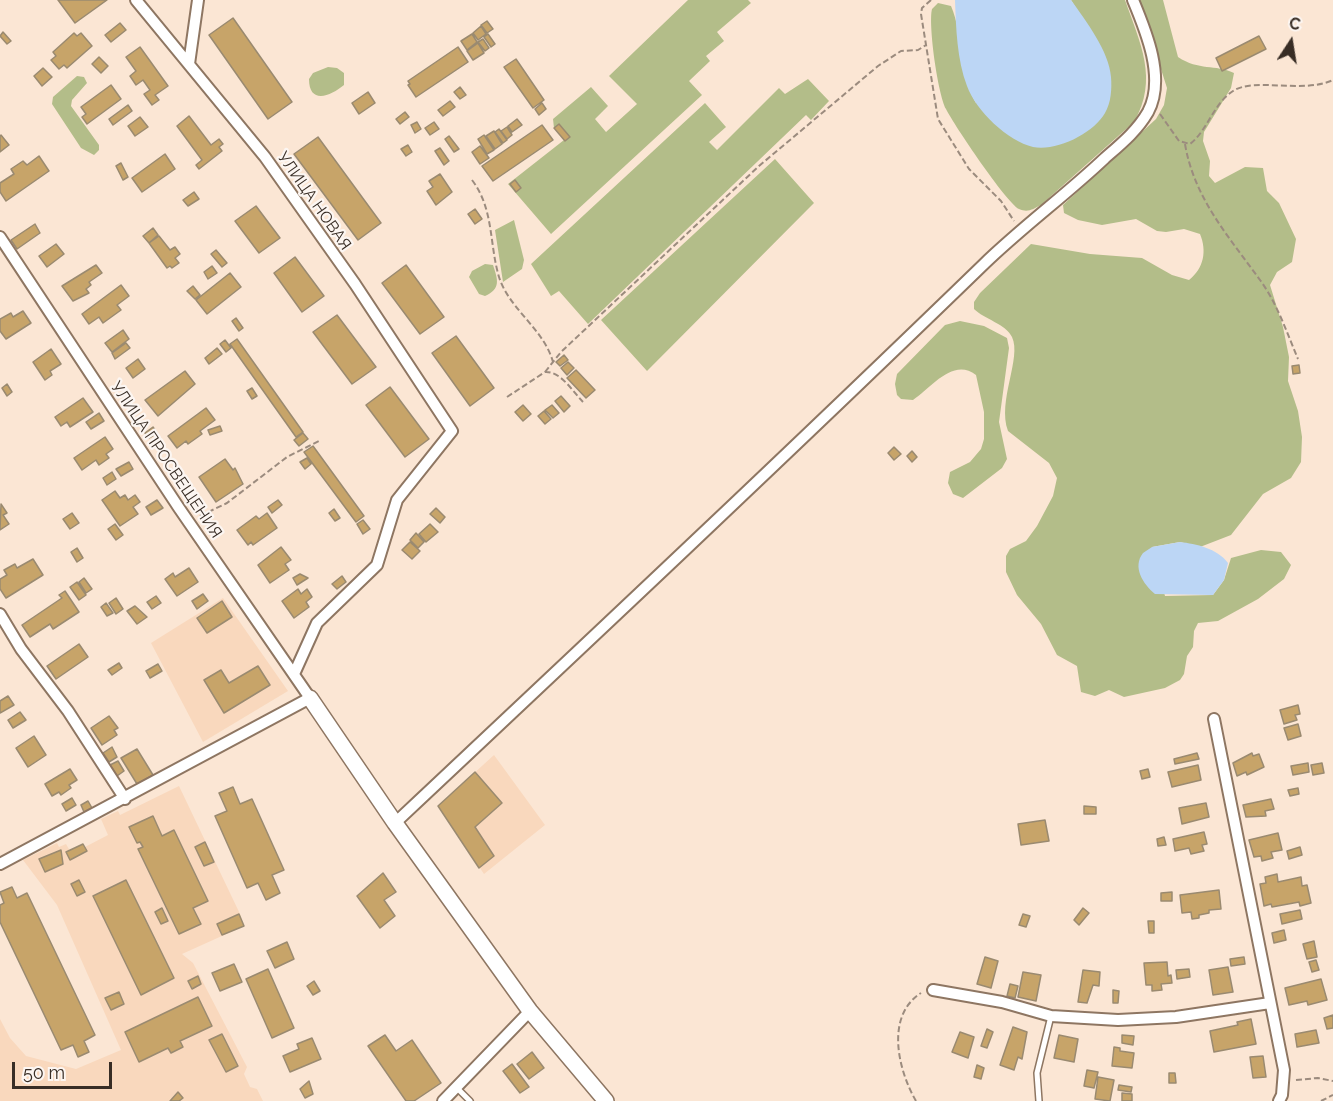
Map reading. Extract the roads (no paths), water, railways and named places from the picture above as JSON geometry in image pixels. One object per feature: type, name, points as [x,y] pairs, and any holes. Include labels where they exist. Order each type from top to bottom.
[{"type":"street","name":"УЛИЦА НОВАЯ","points":[[136,0],[262,154],[355,284],[453,431],[397,500],[377,565],[317,623],[294,674]]},
{"type":"street","points":[[189,64],[198,0]]},
{"type":"street","points":[[395,823],[823,421],[1019,230],[1076,186],[1138,128],[1150,108],[1154,78],[1149,39],[1134,0]]},
{"type":"street","name":"УЛИЦА ПРОСВЕЩЕНИЯ","points":[[0,237],[188,521],[310,698]]},
{"type":"street","points":[[0,614],[21,649],[68,711],[125,799]]},
{"type":"street","points":[[0,864],[310,698],[395,823],[530,1011],[606,1101]]},
{"type":"street","points":[[1214,719],[1284,1070],[1283,1088],[1279,1101]]},
{"type":"street","points":[[933,990],[1002,1002],[1051,1016],[1118,1020],[1176,1017],[1270,1003]]},
{"type":"street","points":[[442,1101],[530,1011]]},
{"type":"lane","points":[[1039,1101],[1037,1072],[1051,1016]]},
{"type":"lane","points":[[456,1088],[470,1101]]},
{"type":"water","points":[[955,0],[1071,0],[1096,37],[1109,67],[1110,100],[1100,120],[1074,139],[1063,144],[1042,148],[1023,144],[994,124],[971,96],[967,86],[959,55]]},
{"type":"water","points":[[1180,542],[1212,550],[1228,563],[1224,580],[1213,595],[1155,594],[1143,580],[1139,564],[1143,553],[1152,547]]}]
